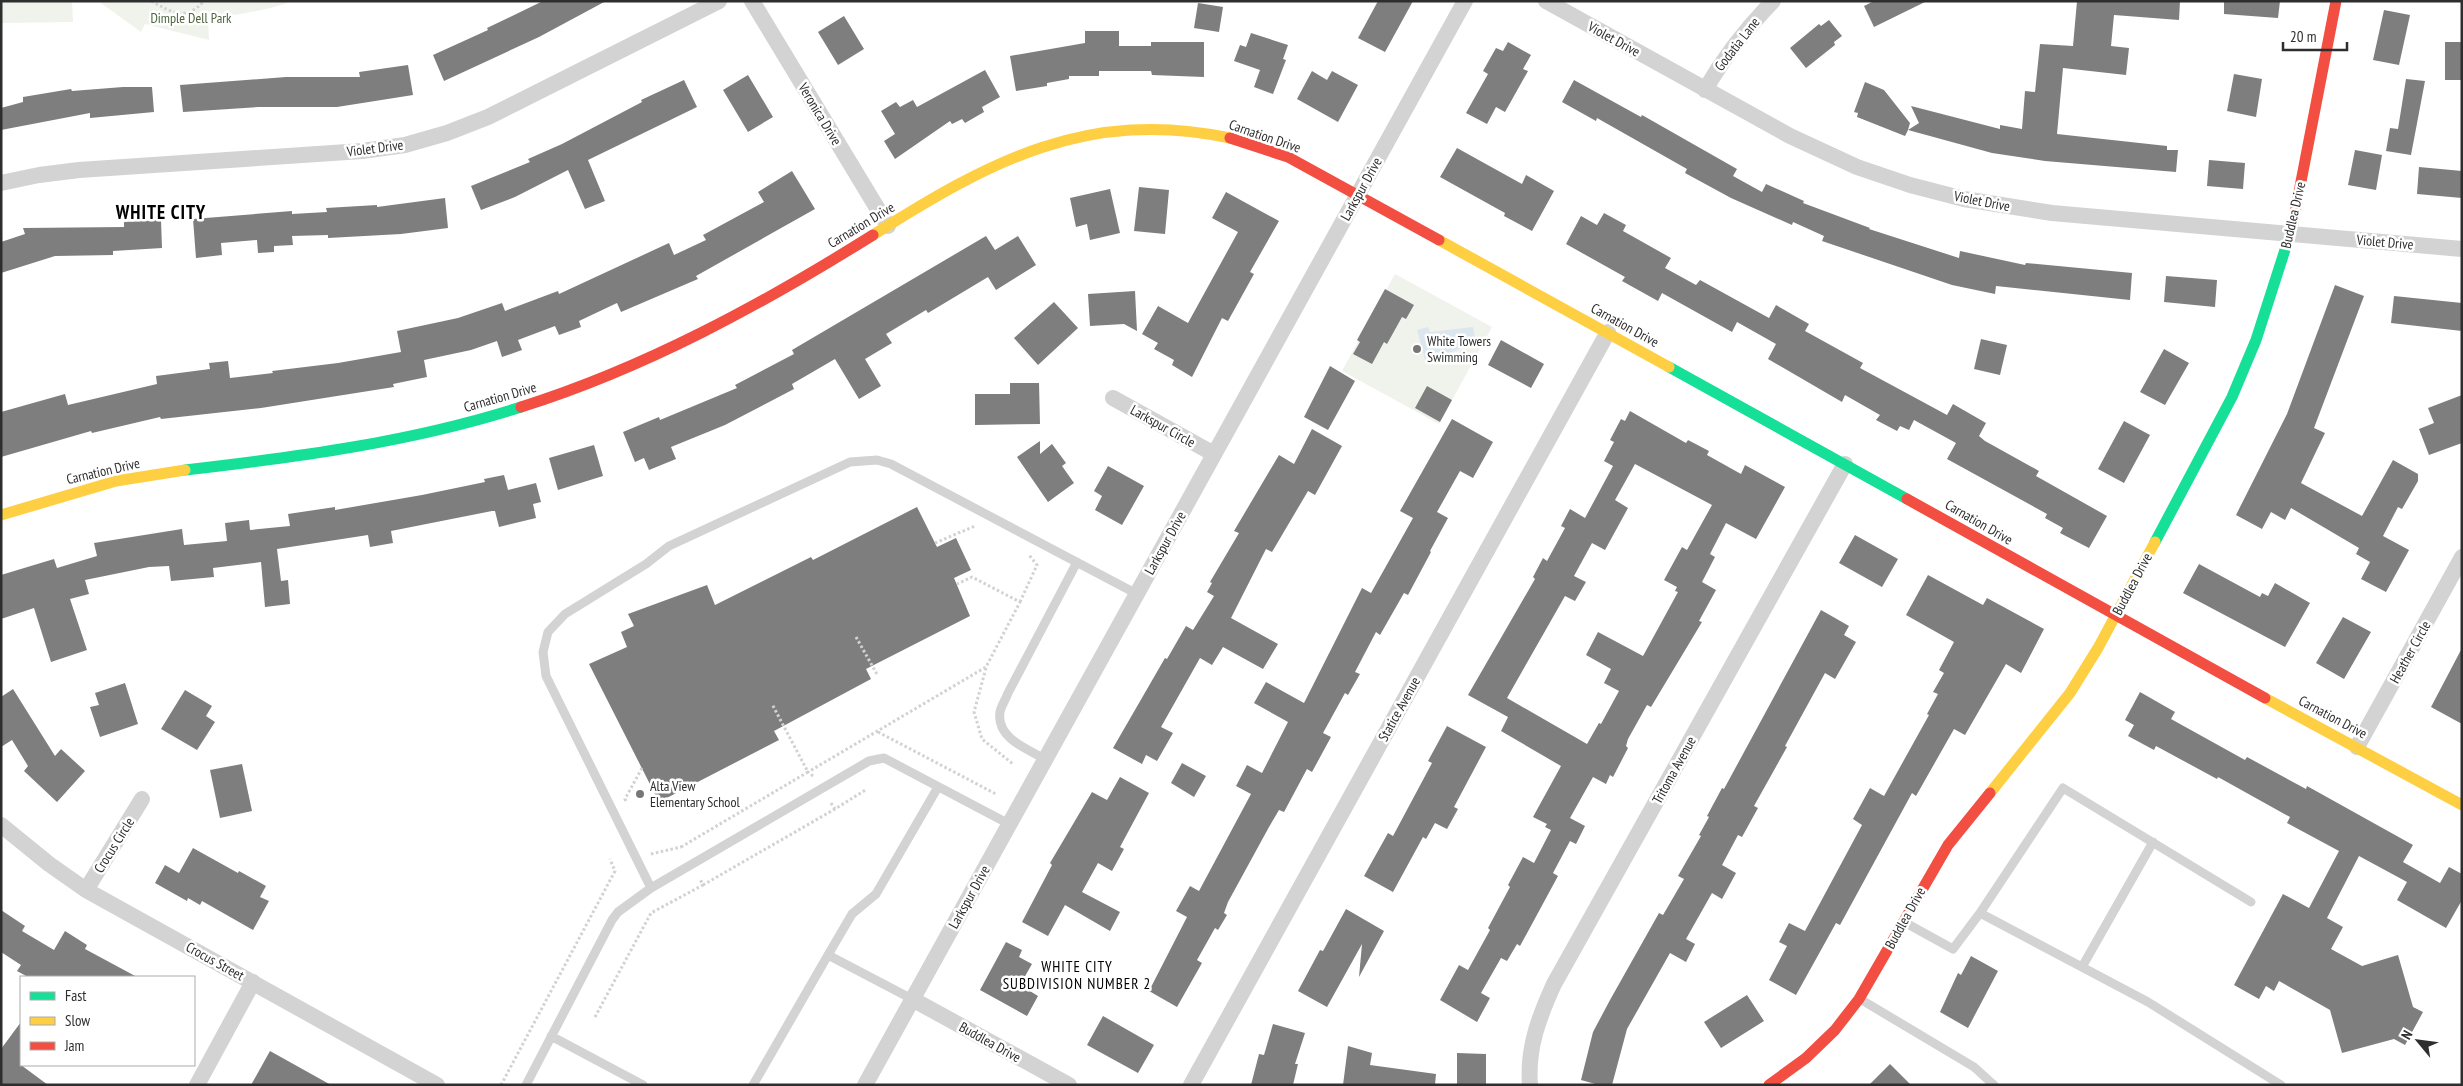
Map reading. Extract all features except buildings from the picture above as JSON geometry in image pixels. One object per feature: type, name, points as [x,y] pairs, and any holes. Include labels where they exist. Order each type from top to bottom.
[{"type":"street","name":"Violet Drive","points":[[1,183],[39,175],[79,170],[352,151],[405,145],[447,134],[488,117],[719,1]]},
{"type":"street","name":"Veronica Drive","points":[[752,1],[888,226]]},
{"type":"street","name":"Larkspur Drive","points":[[865,1085],[1465,1]]},
{"type":"street","name":"Violet Drive","points":[[1546,1],[1790,136],[1857,167],[1910,185],[1964,199],[2052,213],[2462,249]]},
{"type":"street","name":"Godatia Lane","points":[[1704,90],[1723,59],[1748,26],[1773,1]]},
{"type":"street","name":"Buddlea Drive","points":[[1769,1085],[1806,1058],[1835,1030],[1859,999],[1948,846],[1981,801],[2070,693],[2114,616],[2232,397],[2256,340],[2291,234],[2336,1]]},
{"type":"street","name":"Carnation Drive","points":[[1,515],[49,499],[133,478],[341,449],[430,432],[529,405],[633,366],[749,309],[978,172],[1027,150],[1081,135],[1134,129],[1184,130],[1237,139],[1288,157],[1608,332],[2114,616],[2462,805]]},
{"type":"street","name":"Statice Avenue","points":[[1191,1085],[1608,332]]},
{"type":"street","name":"Larkspur Circle","points":[[1113,398],[1214,454]]},
{"type":"street","name":"Tritoma Avenue","points":[[1530,1085],[1528,1066],[1532,1038],[1541,1011],[1554,984],[1845,464]]},
{"type":"street","name":"Heather Circle","points":[[2357,747],[2462,557]]},
{"type":"street","name":"Crocus Circle","points":[[86,890],[142,799]]},
{"type":"street","name":"Crocus Street","points":[[1,825],[49,864],[86,890],[437,1085]]},
{"type":"street","points":[[197,1085],[253,982]]},
{"type":"street","name":"Buddlea Drive","points":[[912,999],[1069,1085]]},
{"type":"lane","points":[[651,888],[546,676],[543,652],[548,632],[565,614],[646,564],[669,546],[850,462],[877,460],[890,464],[1136,594]]},
{"type":"lane","points":[[1045,759],[1014,741],[1005,733],[1001,723],[1000,712],[1008,693],[1077,562]]},
{"type":"lane","points":[[526,1085],[557,1023],[618,912],[651,888],[869,761],[884,758],[1009,824]]},
{"type":"lane","points":[[753,1085],[852,914],[876,894],[938,786]]},
{"type":"lane","points":[[1904,922],[1953,949],[1980,913],[2063,788],[2252,902]]},
{"type":"lane","points":[[2082,967],[2153,842]]},
{"type":"lane","points":[[1980,913],[2148,1002],[2281,1085]]},
{"type":"lane","points":[[828,954],[912,999]]},
{"type":"lane","points":[[1859,999],[1974,1067],[1994,1085]]},
{"type":"lane","points":[[551,1036],[643,1085]]},
{"type":"path","points":[[151,1],[177,14],[191,12],[204,1]]},
{"type":"path","points":[[935,543],[974,525],[982,530]]},
{"type":"path","points":[[645,854],[659,854],[682,847],[986,667],[1038,565],[1022,551]]},
{"type":"path","points":[[956,584],[972,577],[1020,602]]},
{"type":"path","points":[[856,637],[878,676]]},
{"type":"path","points":[[772,704],[808,772],[814,777]]},
{"type":"path","points":[[877,731],[996,794]]},
{"type":"path","points":[[629,806],[625,798],[642,768]]},
{"type":"path","points":[[595,1017],[651,914],[866,790]]},
{"type":"path","points":[[831,803],[835,809]]},
{"type":"path","points":[[647,846],[651,854]]},
{"type":"path","points":[[682,847],[685,852]]},
{"type":"path","points":[[501,1085],[616,871],[610,859]]},
{"type":"path","points":[[614,867],[621,863]]},
{"type":"path","points":[[700,879],[703,885]]},
{"type":"green space","points":[[1,1],[72,1],[73,22],[1,23]]},
{"type":"green space","name":"Dimple Dell Park","points":[[98,1],[292,1],[271,8],[208,21],[209,40],[145,24],[141,32]]},
{"type":"green space","name":"White Towers Swimming","points":[[1395,274],[1492,327],[1439,424],[1342,371]]},
{"type":"shaded area","points":[[1428,327],[1430,332],[1473,327],[1476,342],[1426,363],[1417,330]]},
{"type":"traffic: fast","points":[[2155,542],[2232,397],[2256,340],[2292,228]]},
{"type":"traffic: fast","points":[[1669,367],[1907,499]]},
{"type":"traffic: fast","points":[[185,470],[312,454],[397,439],[438,430],[521,407]]},
{"type":"traffic: slow","points":[[873,235],[958,184],[1000,164],[1042,148],[1085,136],[1130,130],[1178,131],[1230,138]]},
{"type":"traffic: slow","points":[[1439,240],[1669,367]]},
{"type":"traffic: slow","points":[[1,515],[116,481],[185,470]]},
{"type":"traffic: slow","points":[[1990,793],[2070,693],[2098,648],[2155,542]]},
{"type":"traffic: slow","points":[[2265,698],[2462,805]]},
{"type":"traffic: jam","points":[[2292,228],[2336,1]]},
{"type":"traffic: jam","points":[[1230,138],[1288,157],[1439,240]]},
{"type":"traffic: jam","points":[[521,407],[567,391],[658,354],[789,286],[873,235]]},
{"type":"traffic: jam","points":[[1907,499],[2265,698]]},
{"type":"traffic: jam","points":[[1769,1085],[1806,1058],[1835,1030],[1859,999],[1948,845],[1990,793]]},
{"type":"place","name":"White Towers Swimming","points":[[1417,349]]},
{"type":"place","name":"Alta View Elementary School","points":[[640,794]]},
{"type":"district","name":"WHITE CITY","points":[[161,212]]},
{"type":"district","name":"WHITE CITY SUBDIVISION NUMBER 2","points":[[1077,974]]}]
